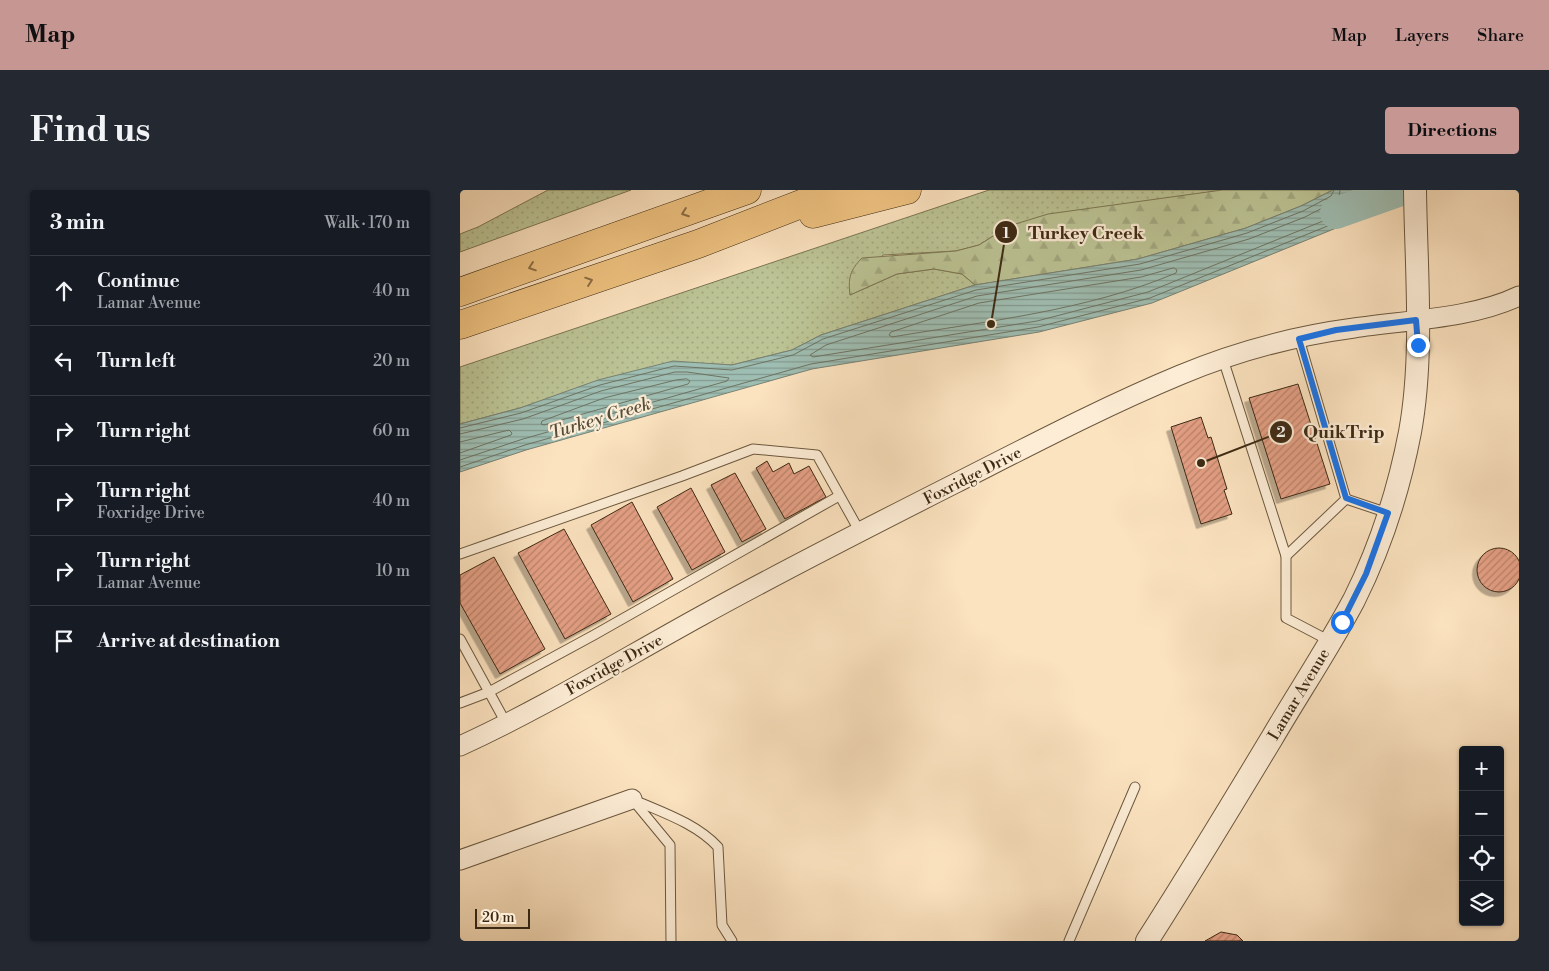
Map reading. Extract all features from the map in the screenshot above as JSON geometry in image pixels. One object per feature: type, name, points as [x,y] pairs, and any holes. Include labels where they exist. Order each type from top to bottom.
[{"type":"highway","points":[[460,292],[747,190]]},
{"type":"highway","points":[[460,325],[698,244],[837,190]]},
{"type":"highway","points":[[698,244],[907,190]]},
{"type":"street","name":"Lamar Avenue","points":[[1147,941],[1185,882],[1330,641],[1366,574],[1388,513],[1401,472],[1415,396],[1418,352],[1415,190]]},
{"type":"street","name":"Foxridge Drive","points":[[460,746],[506,723],[744,592],[860,532],[1061,430],[1180,375],[1223,359],[1330,331],[1416,320],[1483,308],[1519,296]]},
{"type":"street","points":[[460,860],[632,799]]},
{"type":"lane","points":[[1299,339],[1346,498]]},
{"type":"lane","points":[[1223,359],[1286,556],[1286,618],[1330,641]]},
{"type":"lane","points":[[460,554],[753,449],[817,455],[860,532]]},
{"type":"lane","points":[[460,703],[489,692],[839,496]]},
{"type":"lane","points":[[1346,498],[1388,513]]},
{"type":"lane","points":[[1286,556],[1346,498]]},
{"type":"lane","points":[[460,639],[506,723]]},
{"type":"lane","points":[[1069,941],[1135,787]]},
{"type":"lane","points":[[632,799],[670,845],[671,941]]},
{"type":"lane","points":[[632,799],[685,823],[709,837],[718,847],[722,925],[732,941]]},
{"type":"green space","points":[[548,190],[631,190],[460,252],[460,234],[478,227]]},
{"type":"green space","points":[[989,190],[1222,190],[1009,226],[979,245],[956,251],[883,255],[850,295],[897,274],[934,269],[962,274],[975,285],[821,335],[792,350],[732,365],[713,364],[548,399],[460,424],[460,367]]},
{"type":"green space","points":[[1222,190],[1333,190],[1301,206],[1246,228],[1138,259],[975,285],[962,274],[934,269],[897,274],[850,295],[849,284],[851,275],[855,266],[862,258],[956,251],[979,245],[1009,226],[1048,214]]},
{"type":"water","points":[[1333,190],[1377,190],[1378,211],[1152,303],[1039,332],[812,369],[526,450],[460,472],[460,424],[520,408],[598,380],[673,361],[732,365],[792,350],[821,335],[975,285],[1138,259],[1246,228],[1301,206]]},
{"type":"building","points":[[1298,384],[1330,484],[1281,499],[1249,398]]},
{"type":"building","points":[[1201,417],[1208,438],[1211,437],[1227,489],[1224,490],[1232,514],[1201,524],[1171,427]]},
{"type":"building","points":[[767,461],[773,472],[789,463],[794,474],[809,466],[826,497],[785,519],[756,468]]},
{"type":"building","points":[[735,473],[766,529],[742,542],[711,485]]},
{"type":"building","points":[[691,488],[725,552],[692,570],[657,507]]},
{"type":"building","points":[[632,502],[673,579],[633,602],[591,525]]},
{"type":"building","points":[[564,529],[611,614],[565,639],[518,553]]},
{"type":"building","points":[[1499,548],[1511,552],[1517,558],[1521,570],[1517,582],[1511,588],[1499,592],[1487,588],[1481,582],[1477,570],[1481,558],[1487,552]]},
{"type":"building","points":[[494,557],[545,649],[500,674],[460,603],[460,575]]},
{"type":"building","points":[[1221,932],[1237,935],[1243,941],[1205,941]]},
{"type":"waterway","name":"Turkey Creek","points":[[1336,213],[1401,190]]},
{"type":"place","name":"Turkey Creek","points":[[991,324]]},
{"type":"place","name":"QuikTrip","points":[[1201,463]]},
{"type":"route","points":[[1342,622],[1366,574],[1388,513],[1346,498],[1299,339],[1336,330],[1416,320],[1418,345]]}]
